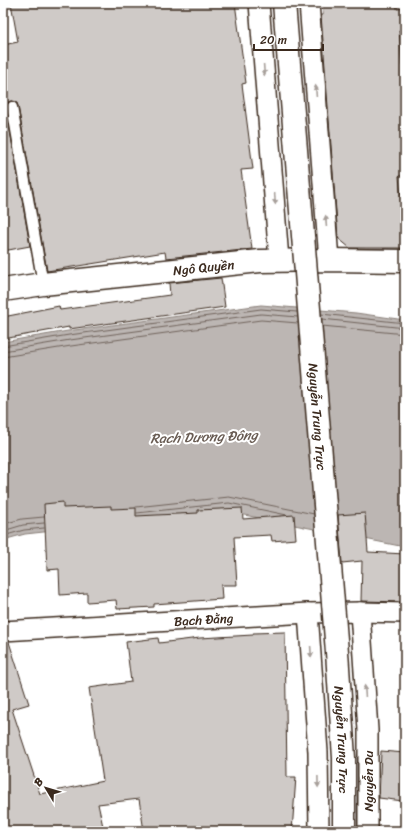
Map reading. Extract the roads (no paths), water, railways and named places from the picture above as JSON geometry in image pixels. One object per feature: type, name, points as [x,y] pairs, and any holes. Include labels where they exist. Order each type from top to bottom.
[{"type":"main road","name":"Nguyễn Trung Trực","points":[[284,3],[337,652],[344,758],[344,831]]},
{"type":"main road","name":"Ngô Quyền","points":[[3,290],[43,284],[260,261],[405,261]]},
{"type":"street","points":[[259,3],[279,260]]},
{"type":"street","points":[[309,3],[329,260]]},
{"type":"street","name":"Nguyễn Trung Trực","points":[[360,612],[368,730]]},
{"type":"street","points":[[308,613],[318,752],[319,831]]},
{"type":"street","name":"Bạch Đằng","points":[[3,631],[308,613],[405,613]]},
{"type":"street","name":"Nguyễn Du","points":[[368,730],[368,831]]},
{"type":"lane","points":[[12,107],[43,284]]},
{"type":"water","name":"Rạch Dương Đông","points":[[261,305],[356,313],[405,320],[405,547],[229,512],[25,534],[3,540],[3,342],[68,331]]}]
